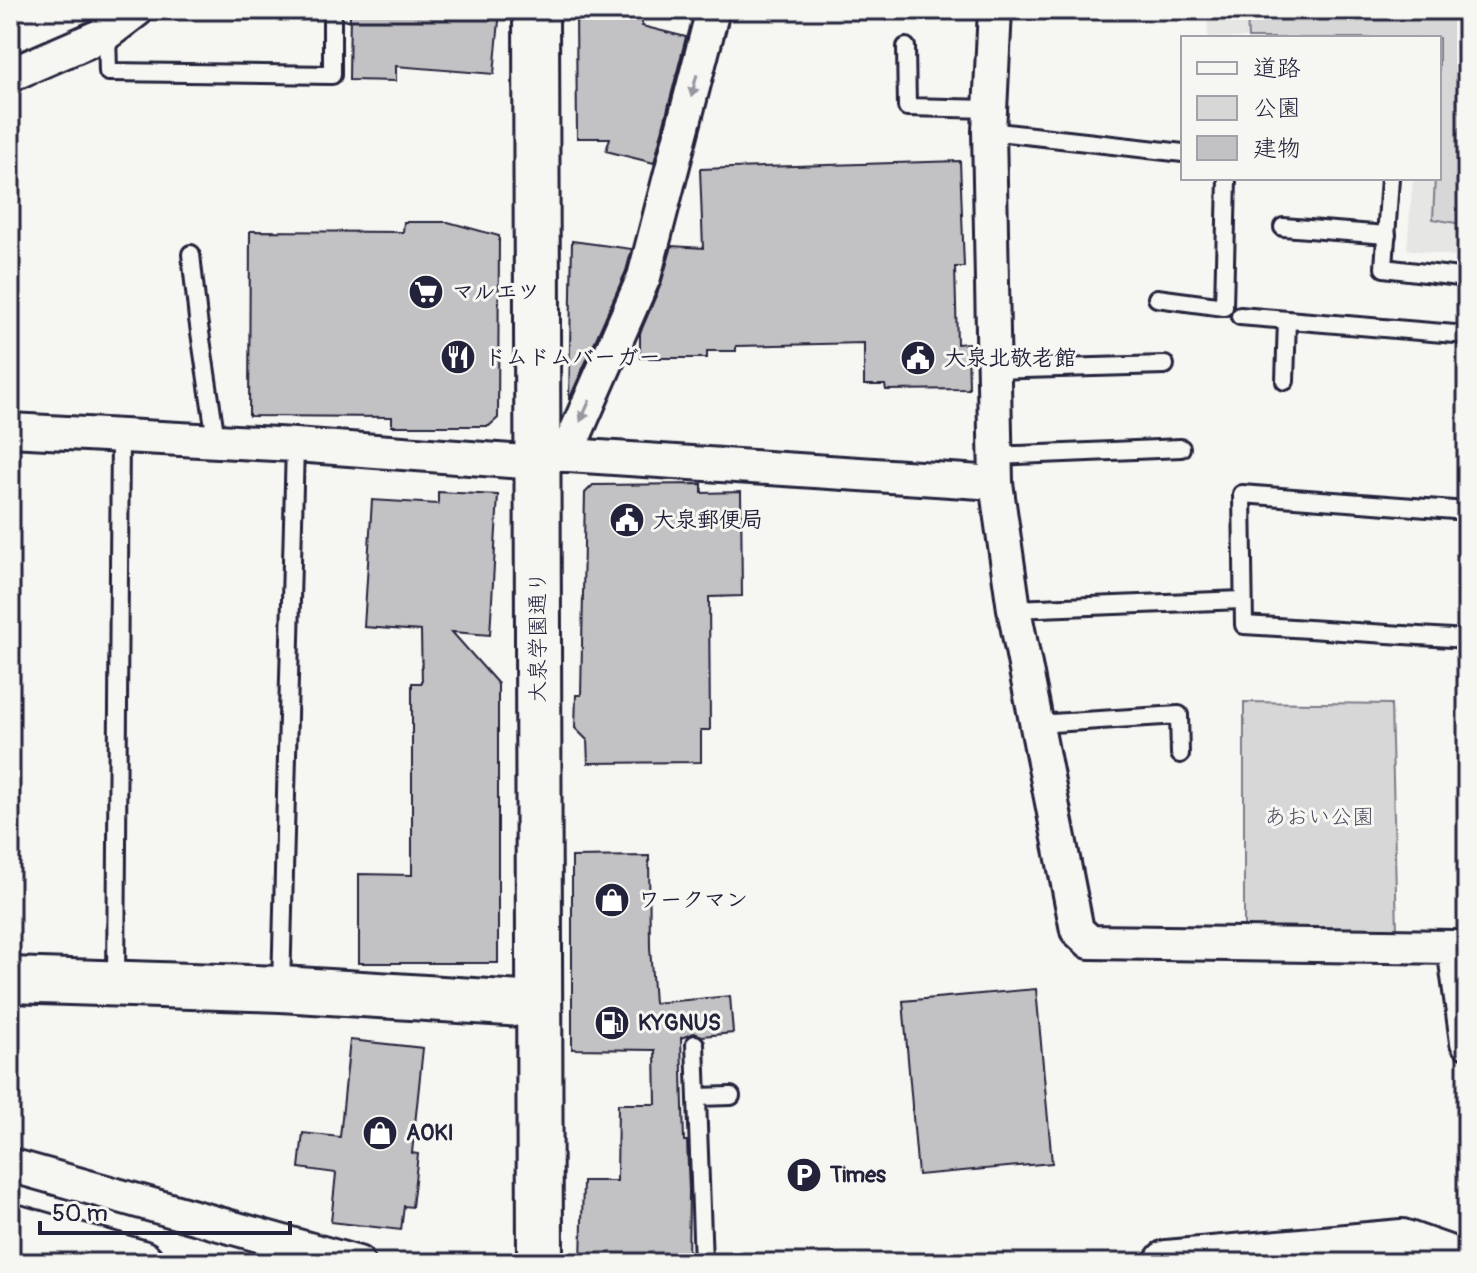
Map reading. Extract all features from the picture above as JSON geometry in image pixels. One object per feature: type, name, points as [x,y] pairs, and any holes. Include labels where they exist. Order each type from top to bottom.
[{"type":"main road","name":"大泉学園通り","points":[[536,10],[547,457],[538,1005],[540,1263]]},
{"type":"main road","points":[[10,980],[281,989],[538,1005]]},
{"type":"main road","points":[[10,1226],[141,1263]]},
{"type":"main road","points":[[1167,1263],[1336,1256],[1402,1242],[1462,1263]]},
{"type":"street","points":[[10,75],[107,33],[137,10]]},
{"type":"street","points":[[547,457],[644,277],[713,10]]},
{"type":"street","points":[[995,10],[990,120],[996,469],[1014,609],[1077,930],[1090,942],[1460,947],[1467,1042]]},
{"type":"street","points":[[10,430],[547,457],[996,469]]},
{"type":"street","points":[[10,1165],[358,1263]]},
{"type":"lane","points":[[107,33],[108,72],[332,75],[332,10]]},
{"type":"lane","points":[[906,47],[907,107],[1181,153]]},
{"type":"lane","points":[[1157,298],[1224,307],[1227,180]]},
{"type":"lane","points":[[1390,180],[1384,268],[1467,278]]},
{"type":"lane","points":[[1283,227],[1387,235]]},
{"type":"lane","points":[[191,254],[216,440]]},
{"type":"lane","points":[[1240,316],[1467,335]]},
{"type":"lane","points":[[1285,381],[1287,320]]},
{"type":"lane","points":[[993,370],[1165,365]]},
{"type":"lane","points":[[116,982],[120,434]]},
{"type":"lane","points":[[281,989],[295,445]]},
{"type":"lane","points":[[996,469],[1181,448]]},
{"type":"lane","points":[[1467,511],[1242,494],[1244,625],[1467,639]]},
{"type":"lane","points":[[1014,609],[1242,600]]},
{"type":"lane","points":[[1036,724],[1179,715],[1180,754]]},
{"type":"lane","points":[[695,1044],[703,1263]]},
{"type":"lane","points":[[697,1097],[731,1096]]},
{"type":"shaded area","points":[[1207,10],[1467,10],[1467,258],[1407,249],[1413,180],[1441,180],[1441,36],[1208,36]]},
{"type":"green space","points":[[1247,10],[1467,10],[1467,225],[1433,219],[1435,180],[1441,180],[1441,36],[1248,36]]},
{"type":"green space","name":"あおい公園","points":[[1244,702],[1391,704],[1397,930],[1244,931]]},
{"type":"building","points":[[350,10],[500,10],[494,74],[396,66],[396,81],[349,80]]},
{"type":"building","points":[[576,10],[643,10],[642,26],[686,37],[654,163],[606,151],[610,138],[577,138]]},
{"type":"building","points":[[960,161],[964,267],[955,267],[957,344],[968,343],[969,389],[886,390],[885,385],[864,385],[864,343],[736,346],[736,351],[707,351],[707,358],[640,358],[640,333],[661,284],[672,246],[703,248],[700,169]]},
{"type":"building","points":[[404,222],[448,222],[499,236],[498,418],[489,426],[392,426],[392,417],[249,416],[250,231],[403,232]]},
{"type":"building","points":[[572,241],[632,249],[626,271],[569,400]]},
{"type":"building","points":[[702,484],[702,493],[741,492],[742,596],[709,597],[710,730],[701,730],[701,762],[588,763],[587,740],[575,728],[576,695],[581,695],[585,493],[593,485]]},
{"type":"building","points":[[438,492],[498,495],[490,635],[452,632],[498,684],[498,963],[359,963],[359,874],[412,875],[412,683],[422,683],[421,631],[364,627],[372,500],[438,504]]},
{"type":"building","points":[[649,856],[654,1003],[730,996],[733,1033],[702,1036],[694,1033],[681,1038],[689,1191],[688,1263],[581,1263],[583,1181],[617,1181],[618,1104],[656,1104],[655,1050],[572,1049],[572,857]]},
{"type":"building","points":[[1036,989],[1052,1163],[918,1175],[903,1001]]},
{"type":"building","points":[[350,1040],[423,1048],[412,1153],[418,1154],[412,1207],[404,1206],[401,1230],[331,1222],[336,1173],[299,1168],[303,1133],[340,1137]]},
{"type":"place","name":"マルエツ","points":[[426,292]]},
{"type":"place","name":"ドムドムバーガー","points":[[458,357]]},
{"type":"place","name":"大泉北敬老館","points":[[918,358]]},
{"type":"place","name":"大泉郵便局","points":[[627,520]]},
{"type":"place","name":"ワークマン","points":[[612,900]]},
{"type":"place","name":"KYGNUS","points":[[612,1023]]},
{"type":"place","name":"AOKI","points":[[380,1133]]},
{"type":"place","name":"Times","points":[[804,1175]]}]
